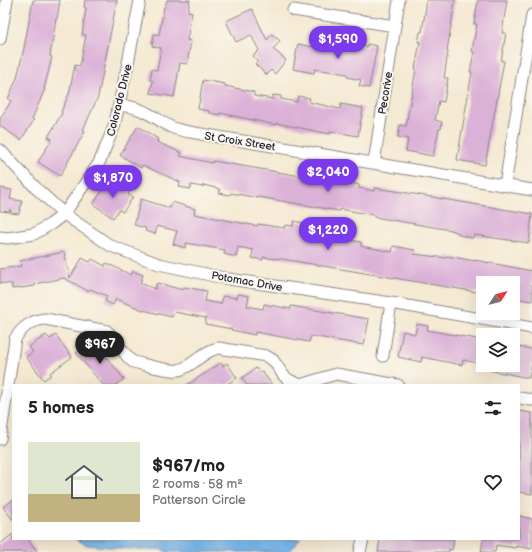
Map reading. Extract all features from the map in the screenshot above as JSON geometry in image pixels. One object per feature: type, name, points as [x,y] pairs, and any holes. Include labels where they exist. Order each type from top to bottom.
[{"type":"street","points":[[0,40],[7,0]]},
{"type":"street","name":"Colorado Drive","points":[[0,237],[8,238],[34,234],[51,224],[64,214],[99,163],[114,127],[140,0]]},
{"type":"street","name":"Pecorive","points":[[374,163],[399,0]]},
{"type":"street","points":[[293,10],[395,26]]},
{"type":"street","points":[[504,185],[532,15]]},
{"type":"street","name":"St Croix Street","points":[[119,105],[133,106],[154,116],[172,128],[201,134],[532,190]]},
{"type":"street","name":"Potomac Drive","points":[[0,150],[6,154],[37,189],[64,214],[111,246],[160,264],[229,279],[391,303],[532,328]]},
{"type":"street","points":[[383,356],[391,303]]},
{"type":"street","points":[[0,439],[15,339],[18,333],[25,327],[39,320],[45,319],[107,331],[112,335],[128,358],[133,362],[175,370],[186,367],[213,349],[220,348],[266,356],[273,360],[288,380],[300,384],[336,374],[392,384]]},
{"type":"street","points":[[520,398],[532,400]]},
{"type":"street","points":[[360,552],[363,540]]},
{"type":"water","points":[[77,540],[299,540],[288,552],[168,552],[160,549],[143,550],[87,545]]},
{"type":"building","points":[[33,0],[60,0],[50,56],[52,57],[45,89],[32,119],[34,120],[21,140],[0,126],[0,119],[11,101],[8,99],[17,78]]},
{"type":"building","points":[[85,0],[117,0],[98,97],[83,130],[85,131],[60,176],[38,162],[52,139],[48,137],[62,113],[61,112],[69,94],[75,65],[80,66],[86,35],[82,35],[86,8],[84,7]]},
{"type":"building","points":[[167,0],[190,0],[188,11],[192,12],[187,40],[191,41],[187,64],[180,63],[174,97],[150,93],[153,81],[150,80],[152,69],[157,70],[161,48],[152,46],[154,34],[159,35],[164,7]]},
{"type":"building","points":[[427,0],[455,0],[444,78],[448,78],[444,102],[439,101],[435,120],[442,122],[433,156],[406,151],[408,139],[398,137],[400,125],[406,126],[420,42],[418,42],[420,32],[422,32]]},
{"type":"building","points":[[478,0],[507,0],[502,33],[506,33],[501,61],[504,61],[485,165],[457,160],[472,72],[470,72],[474,52],[472,51],[477,24],[474,24]]},
{"type":"building","points":[[252,9],[267,40],[272,34],[280,41],[273,49],[286,60],[275,74],[271,70],[267,75],[255,64],[258,61],[253,56],[259,50],[251,35],[236,42],[226,21]]},
{"type":"building","points":[[325,40],[337,42],[337,45],[352,47],[353,44],[367,47],[367,44],[377,46],[369,88],[359,86],[361,80],[347,77],[347,74],[315,69],[314,73],[293,69],[298,44],[324,49]]},
{"type":"building","points":[[203,80],[254,92],[254,96],[273,99],[273,95],[281,96],[281,99],[297,102],[298,96],[310,98],[309,102],[340,109],[341,104],[363,108],[358,136],[330,131],[330,134],[276,123],[276,125],[220,113],[220,115],[209,113],[209,111],[198,109]]},
{"type":"building","points":[[138,126],[158,139],[157,142],[182,153],[180,156],[212,163],[213,161],[348,184],[348,182],[359,185],[359,188],[374,191],[374,188],[402,192],[532,214],[529,243],[474,235],[473,238],[459,235],[459,233],[451,230],[374,217],[374,215],[340,209],[339,211],[231,193],[230,195],[219,193],[220,189],[203,185],[203,187],[191,185],[191,189],[179,187],[180,182],[142,165],[141,168],[120,155]]},
{"type":"building","points":[[111,178],[130,191],[128,195],[133,197],[123,212],[119,210],[113,218],[93,204]]},
{"type":"building","points":[[0,188],[12,190],[10,199],[22,201],[19,214],[11,213],[10,209],[10,212],[0,211]]},
{"type":"building","points":[[141,199],[170,208],[172,202],[195,209],[194,214],[257,226],[258,224],[284,228],[285,225],[293,226],[294,221],[303,223],[302,228],[309,229],[308,233],[361,242],[361,246],[392,252],[393,246],[415,250],[414,254],[446,258],[447,256],[475,260],[532,271],[532,301],[520,299],[520,276],[476,276],[476,292],[276,258],[263,257],[263,260],[252,258],[253,250],[238,247],[236,257],[224,254],[225,250],[186,243],[185,248],[173,244],[177,231],[157,226],[155,234],[145,231],[146,228],[134,225]]},
{"type":"building","points":[[64,252],[70,278],[82,258],[90,262],[92,259],[105,266],[106,263],[131,275],[133,271],[143,275],[140,283],[155,289],[157,283],[183,290],[184,287],[207,291],[205,301],[221,304],[223,296],[237,298],[238,294],[249,296],[247,306],[263,309],[264,304],[291,309],[291,306],[369,319],[364,345],[311,336],[309,342],[255,332],[255,335],[205,324],[206,318],[174,312],[172,317],[143,310],[116,299],[113,305],[105,301],[107,296],[90,289],[88,291],[64,278],[35,284],[35,286],[12,289],[12,284],[0,283],[0,269],[21,266],[20,261]]},
{"type":"building","points":[[417,324],[428,326],[427,330],[476,339],[476,363],[463,360],[462,365],[422,357],[421,362],[398,357],[403,331],[415,334]]},
{"type":"building","points":[[46,335],[50,339],[56,335],[72,357],[50,373],[51,375],[44,380],[26,357],[33,352],[29,347]]},
{"type":"building","points":[[90,342],[94,346],[96,344],[124,379],[117,384],[102,384],[76,353]]},
{"type":"building","points":[[520,347],[532,349],[532,363],[529,378],[498,372],[520,372]]},
{"type":"building","points":[[221,363],[223,366],[227,363],[237,378],[228,384],[189,384]]},
{"type":"building","points":[[256,368],[259,372],[262,371],[271,384],[246,384],[242,378]]},
{"type":"building","points":[[520,411],[532,413],[532,494],[520,492]]},
{"type":"building","points":[[12,501],[12,519],[3,507]]},
{"type":"building","points":[[520,516],[532,519],[532,549],[516,546],[516,548],[496,545],[495,552],[481,552],[483,540],[520,540]]},
{"type":"building","points":[[12,535],[12,540],[29,540],[37,552],[0,552],[0,544]]},
{"type":"building","points":[[380,540],[454,540],[452,550],[449,549],[449,552],[378,552]]}]
